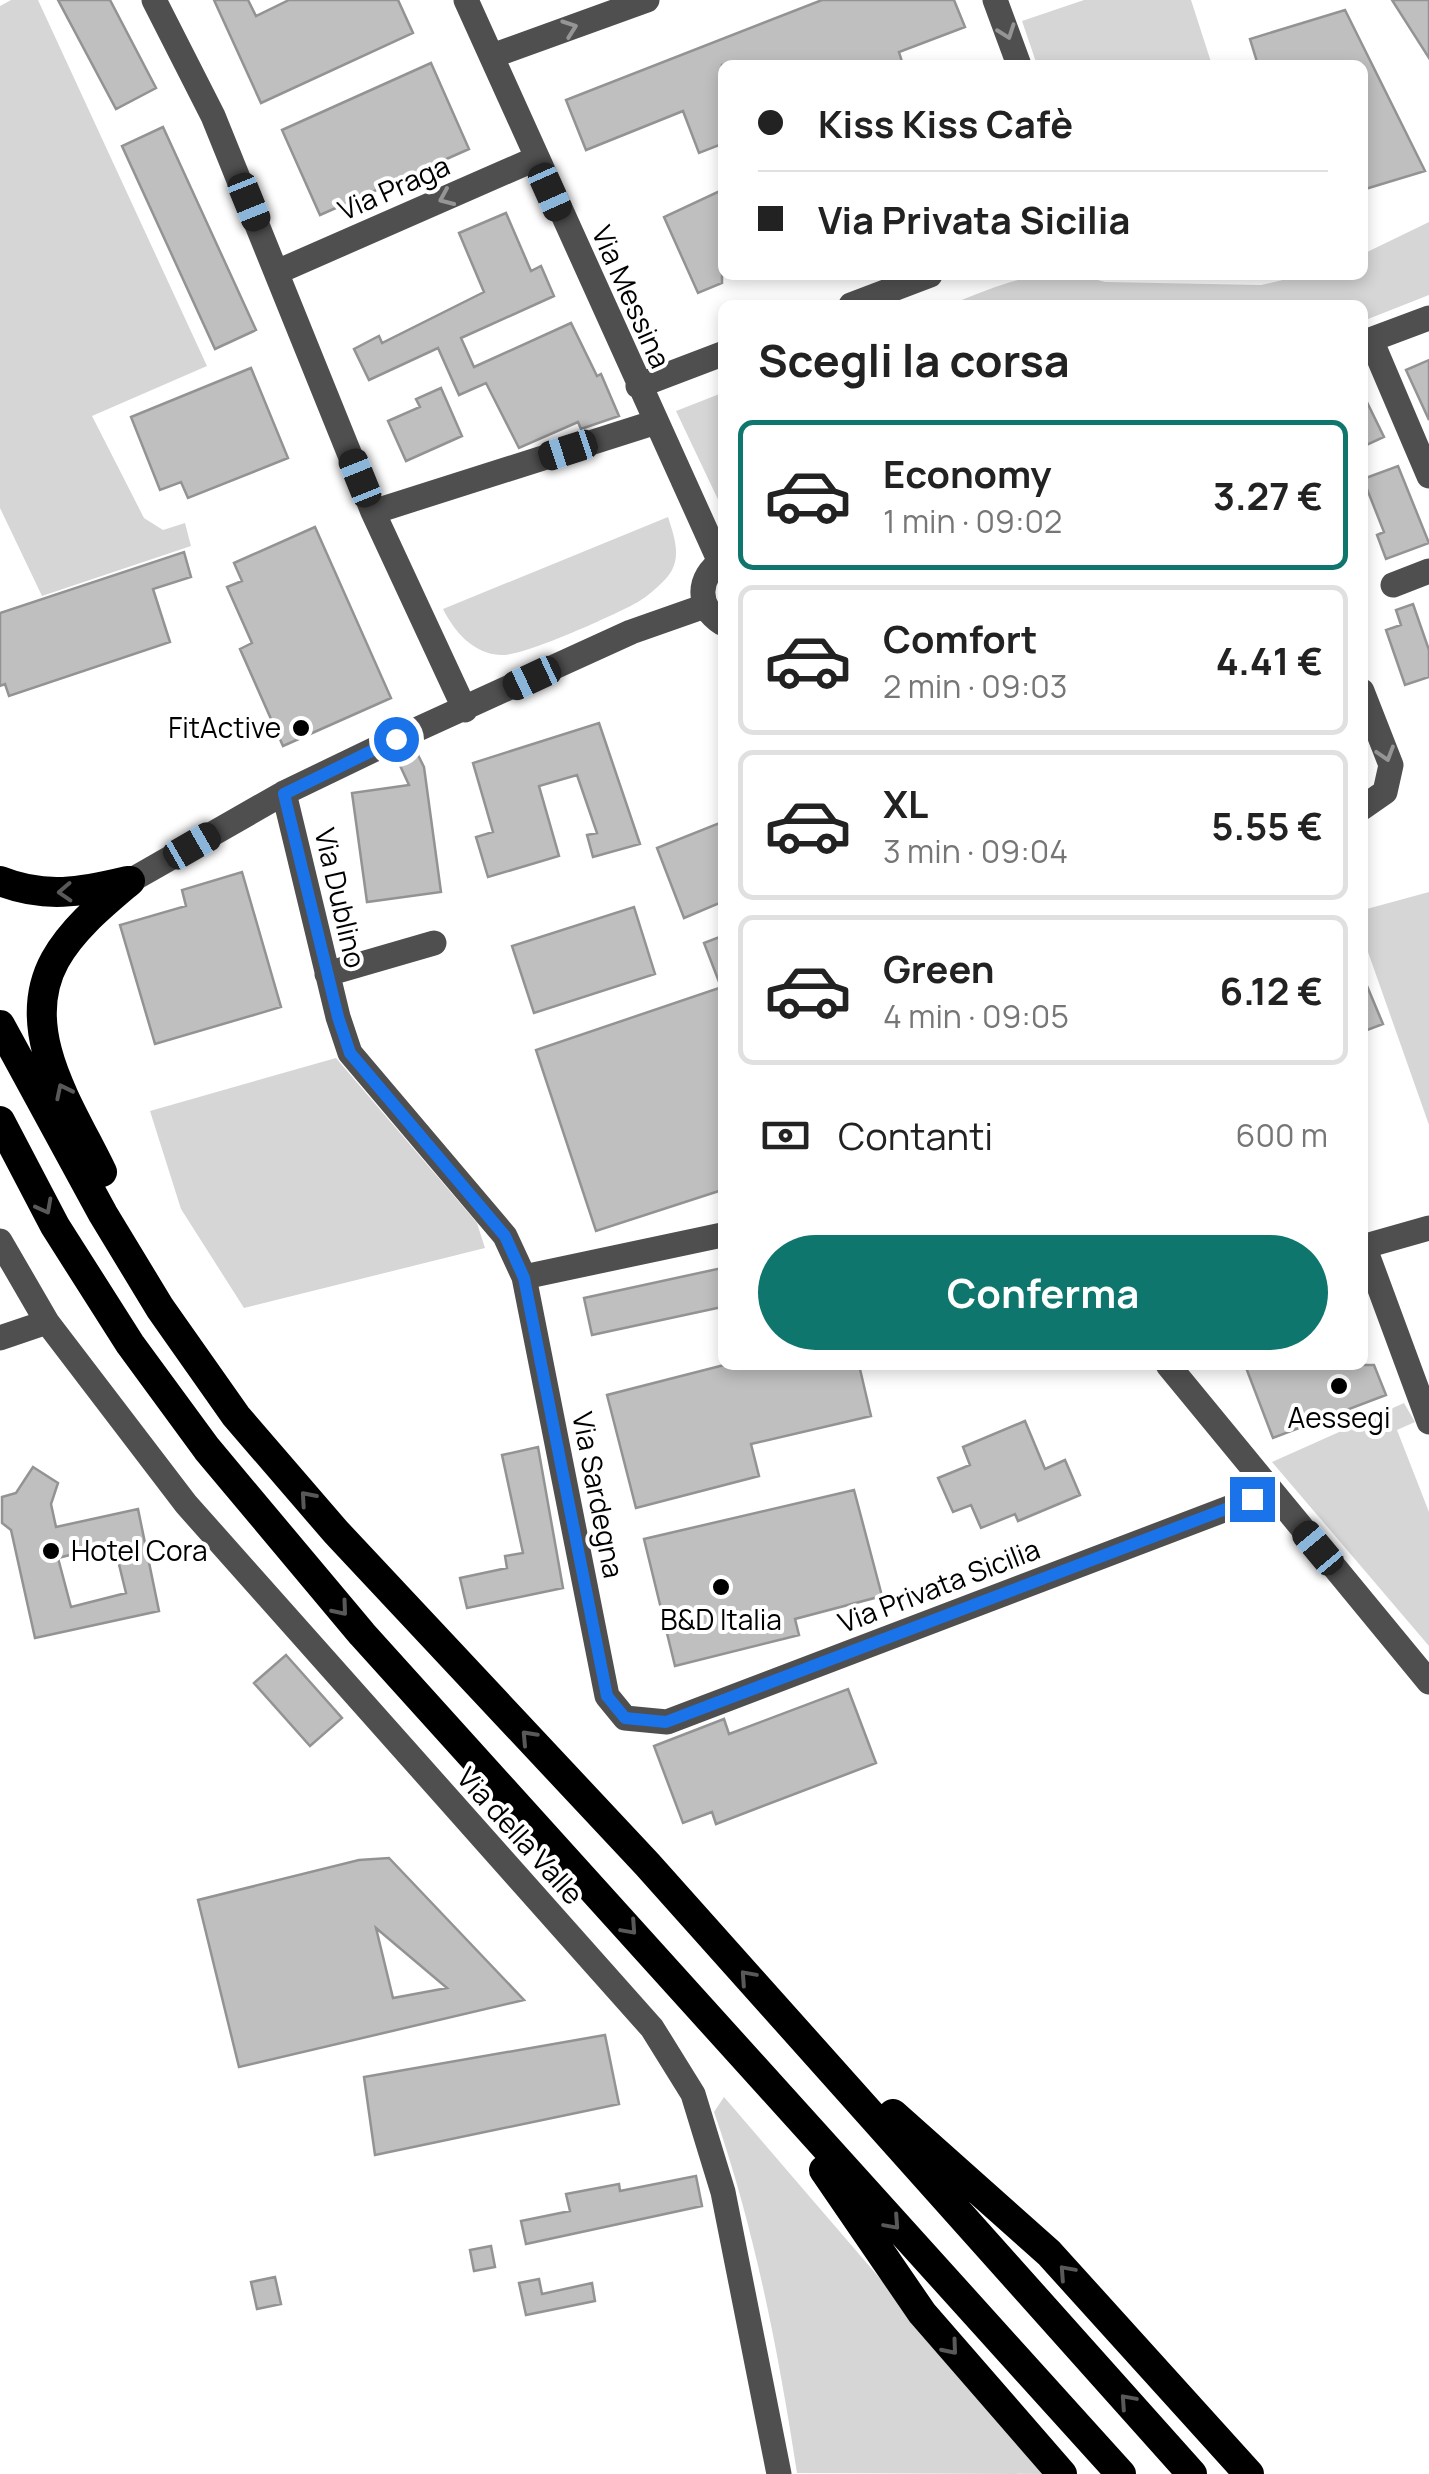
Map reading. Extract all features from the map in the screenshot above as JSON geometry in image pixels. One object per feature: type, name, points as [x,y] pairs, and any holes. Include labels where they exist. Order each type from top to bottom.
[{"type":"highway","points":[[0,882],[26,892],[66,895],[130,881]]},
{"type":"highway","points":[[104,1214],[106,1179],[46,1056],[42,1009],[54,962],[86,918],[130,881]]},
{"type":"highway","points":[[0,1025],[160,1308],[236,1416],[336,1532],[647,1864],[1192,2474]]},
{"type":"highway","points":[[0,1121],[55,1226],[130,1344],[206,1449],[362,1634],[1121,2474]]},
{"type":"highway","points":[[784,2018],[1049,2253],[1248,2474]]},
{"type":"highway","points":[[754,2068],[922,2313],[1062,2474]]},
{"type":"street","points":[[154,0],[214,116],[373,512],[465,710]]},
{"type":"street","name":"Via Messina","points":[[466,0],[718,556]]},
{"type":"street","points":[[492,56],[648,0]]},
{"type":"street","points":[[995,0],[1017,60]]},
{"type":"street","name":"Via Praga","points":[[277,272],[535,159]]},
{"type":"street","points":[[864,300],[917,280]]},
{"type":"street","points":[[1368,341],[1429,318]]},
{"type":"street","points":[[1368,346],[1429,476]]},
{"type":"street","points":[[638,386],[718,356]]},
{"type":"street","points":[[373,512],[656,422]]},
{"type":"street","points":[[130,881],[284,794],[631,632],[714,614],[702,586],[718,566]]},
{"type":"street","points":[[1394,584],[1429,571]]},
{"type":"street","points":[[1368,706],[1391,765],[1385,792],[1368,804]]},
{"type":"street","name":"Via Dublino","points":[[284,794],[350,1053],[505,1236],[524,1278]]},
{"type":"street","points":[[327,974],[434,944]]},
{"type":"street","points":[[1368,1245],[1429,1228]]},
{"type":"street","points":[[524,1278],[718,1235]]},
{"type":"street","name":"Via della Valle","points":[[0,1240],[47,1322],[186,1504],[652,2028],[693,2094],[724,2192],[778,2474]]},
{"type":"street","points":[[1368,1259],[1429,1422]]},
{"type":"street","name":"Via Sardegna","points":[[524,1278],[607,1696],[625,1718]]},
{"type":"street","points":[[0,1338],[47,1322]]},
{"type":"street","points":[[1172,1370],[1429,1682]]},
{"type":"street","name":"Via Privata Sicilia","points":[[625,1718],[666,1722],[1271,1492]]},
{"type":"shaded area","points":[[11,0],[38,0],[207,366],[92,416],[144,518],[163,530],[185,523],[191,546],[42,596],[0,508],[0,6]]},
{"type":"shaded area","points":[[1084,0],[1191,0],[1210,60],[1035,60],[1022,21]]},
{"type":"shaded area","points":[[1429,222],[1429,295],[1368,319],[1368,300],[962,300],[1018,280],[1261,285],[1282,280],[1368,280],[1368,252]]},
{"type":"shaded area","points":[[718,395],[718,500],[676,411]]},
{"type":"shaded area","points":[[668,517],[676,557],[666,578],[638,602],[570,634],[512,654],[491,654],[466,640],[443,609]]},
{"type":"shaded area","points":[[1429,892],[1429,1125],[1368,952],[1368,909]]},
{"type":"shaded area","points":[[336,1058],[477,1223],[485,1248],[244,1308],[181,1209],[150,1111]]},
{"type":"shaded area","points":[[1404,1403],[1415,1422],[1397,1430],[1429,1512],[1429,1646],[1272,1462]]},
{"type":"shaded area","points":[[724,2097],[1048,2474],[797,2473],[764,2291],[742,2201],[714,2112]]},
{"type":"building","points":[[58,0],[110,0],[156,88],[116,109]]},
{"type":"building","points":[[214,0],[248,0],[256,16],[289,0],[398,0],[413,33],[261,103]]},
{"type":"building","points":[[822,0],[954,0],[965,27],[899,52],[901,60],[718,60],[718,146],[699,153],[683,111],[586,150],[566,100]]},
{"type":"building","points":[[1392,0],[1429,0],[1429,58]]},
{"type":"building","points":[[1345,10],[1425,171],[1368,188],[1368,60],[1256,60],[1250,39]]},
{"type":"building","points":[[431,63],[469,149],[320,215],[282,130]]},
{"type":"building","points":[[163,127],[256,330],[215,349],[122,146]]},
{"type":"building","points":[[718,192],[718,280],[722,283],[698,293],[664,217]]},
{"type":"building","points":[[506,213],[531,271],[541,266],[554,296],[461,338],[474,367],[571,323],[597,376],[601,374],[619,416],[581,429],[578,422],[519,448],[486,383],[459,395],[438,348],[369,380],[354,349],[379,336],[382,343],[484,292],[459,233]]},
{"type":"building","points":[[1429,360],[1429,420],[1406,370]]},
{"type":"building","points":[[251,368],[288,458],[188,498],[181,482],[160,490],[131,417]]},
{"type":"building","points":[[441,388],[462,436],[406,461],[388,421],[420,407],[416,399]]},
{"type":"building","points":[[1368,404],[1384,437],[1368,444]]},
{"type":"building","points":[[1398,466],[1429,543],[1386,559],[1377,535],[1384,532],[1368,492],[1368,477]]},
{"type":"building","points":[[315,527],[391,698],[283,746],[240,649],[252,643],[227,587],[242,581],[234,563]]},
{"type":"building","points":[[184,552],[191,577],[153,589],[170,642],[9,696],[5,684],[0,686],[0,613]]},
{"type":"building","points":[[1413,604],[1429,650],[1429,677],[1405,685],[1386,630],[1401,625],[1396,610]]},
{"type":"building","points":[[599,723],[640,844],[593,857],[587,835],[597,833],[577,775],[539,786],[559,856],[488,877],[476,837],[493,832],[473,763]]},
{"type":"building","points":[[416,751],[424,767],[441,892],[367,902],[352,793],[409,785],[397,759]]},
{"type":"building","points":[[718,824],[718,904],[684,918],[657,848]]},
{"type":"building","points":[[242,872],[281,1007],[155,1044],[120,925],[186,906],[182,890]]},
{"type":"building","points":[[634,907],[655,974],[534,1013],[512,946]]},
{"type":"building","points":[[718,938],[718,979],[704,943]]},
{"type":"building","points":[[718,988],[718,1191],[596,1231],[536,1050]]},
{"type":"building","points":[[1368,988],[1383,1024],[1368,1030]]},
{"type":"building","points":[[718,1269],[718,1308],[592,1335],[584,1298]]},
{"type":"building","name":"Aessegi","points":[[1368,1365],[1374,1365],[1386,1395],[1273,1438],[1247,1370],[1368,1370]]},
{"type":"building","points":[[718,1367],[718,1370],[860,1370],[871,1416],[751,1444],[759,1476],[636,1508],[607,1395]]},
{"type":"building","points":[[1025,1421],[1045,1469],[1065,1460],[1080,1495],[1018,1521],[1015,1514],[981,1528],[971,1505],[953,1512],[938,1478],[970,1465],[963,1447]]},
{"type":"building","points":[[538,1447],[563,1588],[467,1608],[460,1578],[507,1568],[505,1556],[523,1553],[502,1455]]},
{"type":"building","name":"Hotel Cora","points":[[33,1467],[58,1483],[51,1504],[56,1527],[138,1509],[159,1611],[35,1638],[11,1530],[2,1523],[2,1497],[16,1493]],"holes":[[[114,1544],[126,1593],[71,1607],[58,1558]]]},
{"type":"building","name":"B&D Italia","points":[[854,1490],[882,1596],[795,1619],[799,1635],[675,1666],[644,1539]]},
{"type":"building","points":[[286,1655],[342,1718],[310,1746],[254,1683]]},
{"type":"building","points":[[848,1689],[876,1763],[716,1824],[712,1812],[683,1823],[654,1746],[724,1719],[729,1734]]},
{"type":"building","points":[[389,1858],[524,2000],[239,2067],[198,1900],[359,1860]],"holes":[[[376,1928],[447,1988],[393,1998]]]},
{"type":"building","points":[[605,2035],[619,2104],[375,2155],[364,2077]]},
{"type":"building","points":[[696,2176],[702,2206],[526,2244],[521,2221],[570,2211],[566,2194],[619,2184],[620,2191]]},
{"type":"building","points":[[491,2246],[495,2267],[474,2271],[470,2250]]},
{"type":"building","points":[[275,2277],[281,2304],[257,2309],[251,2282]]},
{"type":"building","points":[[539,2279],[542,2294],[592,2283],[595,2301],[526,2315],[519,2283]]},
{"type":"place","name":"FitActive","points":[[301,728]]},
{"type":"place","name":"Aessegi","points":[[1339,1386]]},
{"type":"place","name":"Hotel Cora","points":[[51,1551]]},
{"type":"place","name":"B&D Italia","points":[[721,1587]]},
{"type":"route","points":[[396,739],[284,794],[350,1053],[505,1236],[524,1278],[607,1696],[625,1718],[666,1722],[1252,1499]]}]
